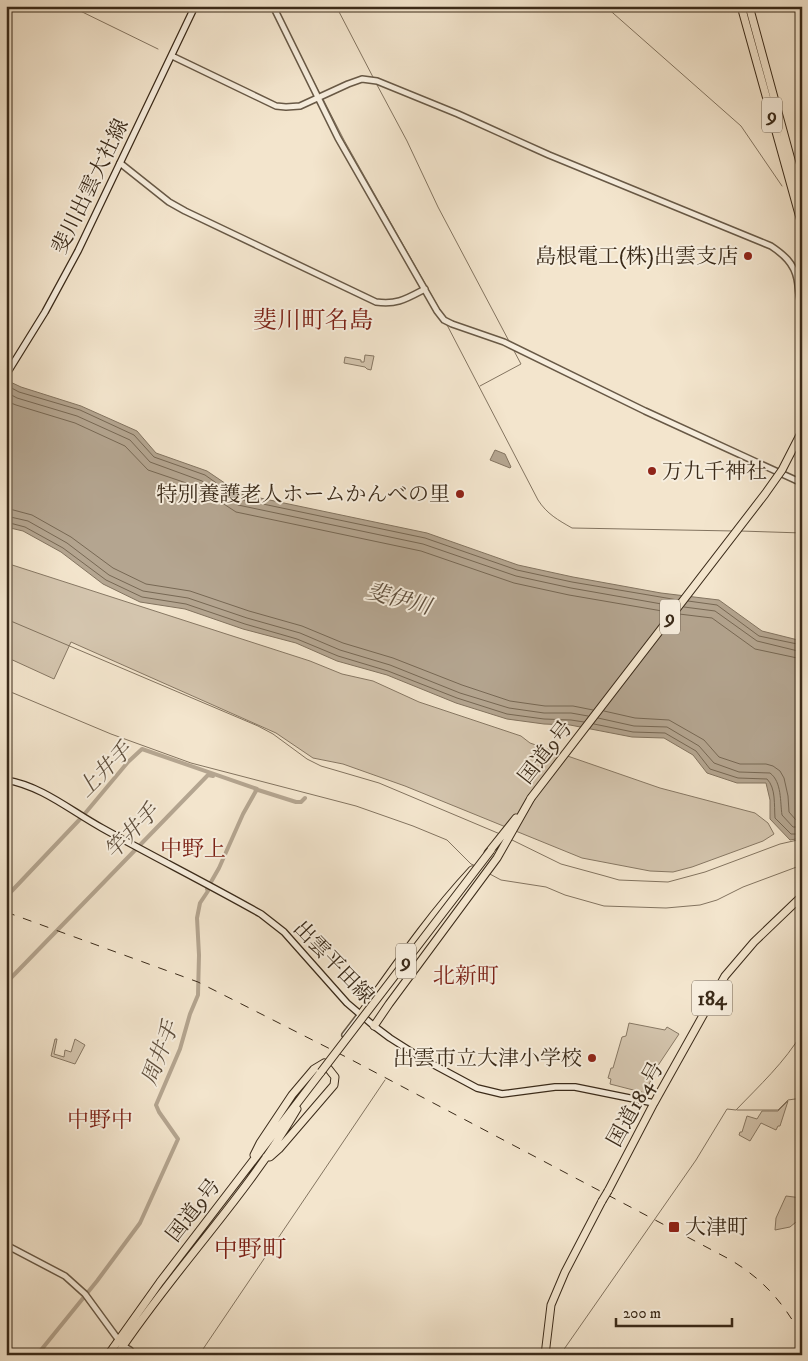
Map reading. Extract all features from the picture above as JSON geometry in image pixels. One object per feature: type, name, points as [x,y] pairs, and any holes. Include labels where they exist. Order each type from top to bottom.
[{"type":"highway","name":"9","points":[[741,6],[802,225]]},
{"type":"highway","name":"9","points":[[748,6],[802,200]]},
{"type":"highway","name":"国道9号","points":[[108,1355],[160,1282],[765,494],[782,470],[802,431]]},
{"type":"highway","name":"9","points":[[374,1026],[497,858],[531,798]]},
{"type":"highway","name":"9","points":[[361,1014],[404,954],[459,884],[491,850]]},
{"type":"highway","name":"国道184号","points":[[545,1355],[551,1305],[564,1272],[654,1103],[725,976],[754,942],[802,896]]},
{"type":"highway","points":[[253,1161],[254,1153],[292,1095],[314,1069],[324,1063],[335,1077],[336,1082],[334,1086],[279,1149],[270,1157],[266,1157]]},
{"type":"highway","name":"国道9号","points":[[117,1355],[266,1157],[309,1089]]},
{"type":"main road","name":"斐川出雲大社線","points":[[6,375],[45,312],[78,251],[195,6]]},
{"type":"main road","name":"出雲平田線","points":[[6,780],[27,784],[96,825],[261,914],[284,932],[347,1003],[374,1026],[423,1059],[477,1088],[493,1093],[511,1094],[569,1086],[654,1103]]},
{"type":"street","points":[[273,6],[338,138],[424,289],[444,320],[504,342],[645,411],[802,482]]},
{"type":"street","points":[[172,56],[276,106],[300,106],[362,79],[377,80],[549,155],[770,246],[783,253],[792,265],[797,278],[802,306]]},
{"type":"street","points":[[120,163],[169,202],[185,211],[376,302],[385,304],[400,302],[424,289]]},
{"type":"street","points":[[324,1063],[361,1014]]},
{"type":"street","points":[[6,1245],[65,1276],[85,1294],[128,1355]]},
{"type":"street","points":[[123,1346],[134,1355]]},
{"type":"shaded area","points":[[365,355],[374,356],[371,370],[344,363],[345,357],[364,362]]},
{"type":"shaded area","points":[[6,563],[310,661],[342,674],[373,681],[419,702],[521,736],[530,743],[660,788],[755,813],[768,823],[774,834],[763,841],[673,872],[650,871],[582,858],[405,786],[343,764],[313,758],[276,733],[71,642],[54,679],[6,657]]},
{"type":"shaded area","points":[[629,1023],[665,1030],[667,1027],[679,1034],[657,1067],[645,1093],[610,1084],[611,1079],[608,1078],[611,1068],[613,1068],[622,1037],[626,1036]]},
{"type":"shaded area","points":[[55,1039],[57,1039],[54,1054],[64,1057],[65,1050],[71,1052],[75,1039],[85,1045],[75,1064],[51,1056]]},
{"type":"shaded area","points":[[788,1101],[780,1126],[776,1130],[761,1123],[750,1141],[739,1135],[742,1132],[747,1116],[757,1119],[762,1111],[778,1111]]},
{"type":"shaded area","points":[[786,1196],[802,1198],[802,1217],[790,1227],[775,1230],[776,1218]]},
{"type":"water","name":"斐伊川","points":[[6,380],[21,387],[81,406],[137,431],[156,453],[207,471],[241,494],[427,533],[518,565],[661,593],[719,600],[762,631],[802,641],[802,838],[790,840],[770,819],[770,800],[766,783],[737,783],[707,773],[693,755],[664,738],[632,737],[570,725],[507,719],[456,703],[387,675],[337,661],[296,643],[243,629],[185,609],[140,602],[103,584],[61,552],[23,531],[6,527]]},
{"type":"water","points":[[495,450],[505,454],[510,468],[490,460]]},
{"type":"waterway","points":[[70,6],[158,49]]},
{"type":"waterway","points":[[336,6],[374,79]]},
{"type":"waterway","points":[[605,6],[741,126],[782,186]]},
{"type":"waterway","points":[[291,37],[320,94]]},
{"type":"waterway","points":[[376,83],[407,141],[438,207],[510,343]]},
{"type":"waterway","points":[[322,97],[344,140],[440,310]]},
{"type":"waterway","points":[[446,323],[538,500],[553,516],[572,528],[734,531]]},
{"type":"waterway","points":[[480,386],[521,364],[513,349]]},
{"type":"waterway","points":[[740,531],[802,533]]},
{"type":"waterway","points":[[6,619],[258,726],[273,734],[307,759],[321,766],[379,783],[500,834]]},
{"type":"waterway","name":"上井手","points":[[6,690],[111,734],[191,763],[356,806],[413,826],[447,840],[471,864],[476,866]]},
{"type":"waterway","name":"周井手","points":[[6,897],[82,817],[128,762],[142,749],[257,789],[243,814],[219,868],[207,889],[208,891],[200,903],[197,918],[199,955],[198,995],[190,1014],[180,1049],[156,1105],[178,1139],[140,1223],[97,1281],[37,1355]]},
{"type":"waterway","name":"竿井手","points":[[6,983],[208,775],[213,776]]},
{"type":"waterway","name":"竿井手","points":[[255,789],[296,802],[301,802],[305,798]]},
{"type":"waterway","points":[[510,839],[561,864],[619,880],[668,882],[705,872],[780,844],[802,839]]},
{"type":"waterway","points":[[488,873],[501,880],[546,887],[565,895],[604,906],[666,908],[700,905],[717,900],[743,887],[802,865]]},
{"type":"waterway","points":[[560,1355],[696,1160],[727,1109],[736,1110],[763,1083],[780,1064],[802,1033]]},
{"type":"waterway","points":[[199,1355],[385,1080]]},
{"type":"waterway","points":[[737,1110],[778,1110],[788,1100],[802,1098]]},
{"type":"railway","points":[[6,912],[198,982],[348,1058],[729,1259],[752,1275],[771,1292],[787,1312],[802,1336]]},
{"type":"place","name":"島根電工(株)出雲支店","points":[[748,256]]},
{"type":"place","name":"万九千神社","points":[[652,471]]},
{"type":"place","name":"特別養護老人ホームかんべの里","points":[[460,494]]},
{"type":"place","name":"出雲市立大津小学校","points":[[592,1058]]},
{"type":"place","name":"大津町","points":[[674,1227]]},
{"type":"district","name":"斐川町名島","points":[[313,320]]},
{"type":"district","name":"中野上","points":[[193,848]]},
{"type":"district","name":"北新町","points":[[466,975]]},
{"type":"district","name":"中野中","points":[[100,1119]]},
{"type":"district","name":"中野町","points":[[250,1249]]}]
